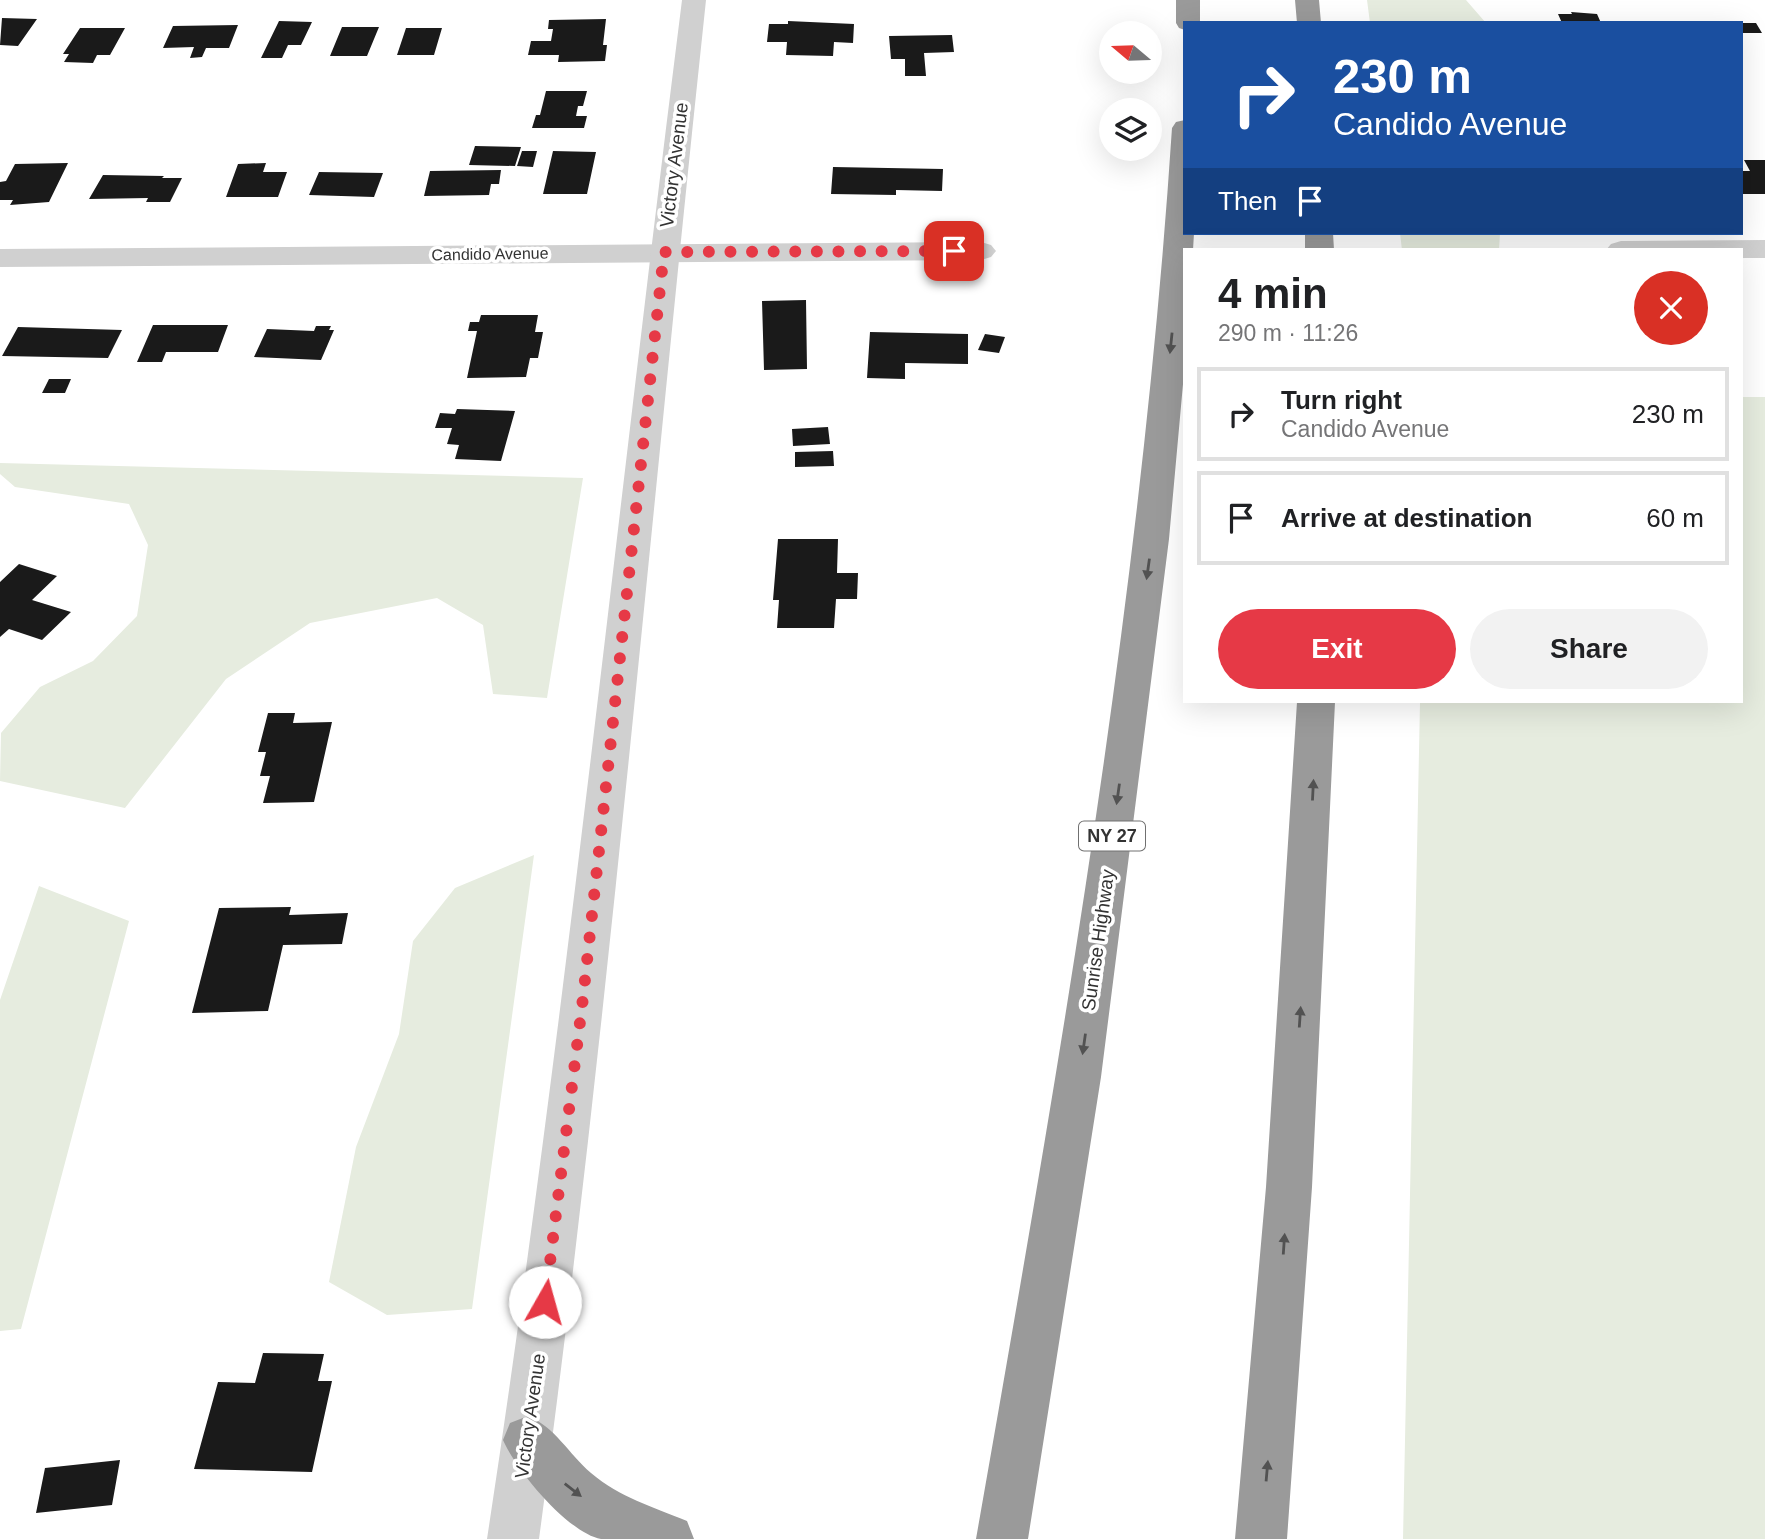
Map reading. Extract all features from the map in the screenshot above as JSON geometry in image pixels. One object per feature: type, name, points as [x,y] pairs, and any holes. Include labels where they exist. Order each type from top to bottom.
[{"type":"highway","points":[[1188,0],[1188,21]]},
{"type":"highway","points":[[1307,0],[1308,21]]},
{"type":"highway","name":"Sunrise Highway","points":[[1002,1539],[1079,1077],[1152,539],[1176,292],[1183,164]]},
{"type":"highway","points":[[1261,1539],[1289,1187],[1316,703]]},
{"type":"highway","points":[[528,1440],[546,1466],[571,1490],[632,1527],[668,1539]]},
{"type":"street","name":"Victory Avenue","points":[[513,1539],[528,1440],[583,998],[694,0]]},
{"type":"street","points":[[1743,249],[1765,249]]},
{"type":"street","name":"Candido Avenue","points":[[0,258],[981,251]]},
{"type":"shaded area","points":[[1367,0],[1466,0],[1484,21],[1370,21]]},
{"type":"shaded area","points":[[1400,235],[1500,235],[1499,248],[1402,248]]},
{"type":"shaded area","points":[[1743,397],[1765,397],[1765,1539],[1403,1539],[1420,703],[1743,703]]},
{"type":"shaded area","points":[[0,463],[583,478],[547,698],[493,694],[483,625],[437,598],[310,623],[226,679],[125,808],[0,781],[1,733],[40,687],[93,661],[137,616],[148,545],[129,504],[15,487],[0,474]]},
{"type":"shaded area","points":[[534,855],[472,1309],[387,1315],[329,1282],[356,1147],[399,1034],[413,941],[455,888]]},
{"type":"shaded area","points":[[39,886],[129,921],[21,1329],[0,1331],[0,1000]]},
{"type":"building","points":[[1571,12],[1597,14],[1600,21],[1561,21],[1558,14],[1572,14]]},
{"type":"building","points":[[2,18],[37,19],[18,46],[0,45]]},
{"type":"building","points":[[606,19],[603,45],[607,45],[605,61],[558,62],[559,55],[528,55],[531,41],[551,41],[553,29],[548,29],[549,20]]},
{"type":"building","points":[[279,21],[312,22],[301,45],[288,45],[282,58],[261,58]]},
{"type":"building","points":[[788,21],[854,24],[853,43],[834,42],[833,56],[786,55],[787,42],[767,42],[769,24],[788,24]]},
{"type":"building","points":[[1743,23],[1756,23],[1762,33],[1743,33]]},
{"type":"building","points":[[238,25],[229,48],[206,48],[202,57],[190,58],[194,47],[163,48],[173,26]]},
{"type":"building","points":[[342,27],[379,27],[367,56],[330,56]]},
{"type":"building","points":[[80,28],[125,28],[110,55],[97,55],[93,63],[64,62],[69,54],[63,54]]},
{"type":"building","points":[[406,28],[442,28],[434,55],[397,55]]},
{"type":"building","points":[[952,35],[954,52],[924,53],[926,76],[905,76],[905,59],[891,59],[889,36]]},
{"type":"building","points":[[546,91],[587,91],[583,106],[578,106],[576,116],[587,116],[584,128],[532,128],[536,115],[540,115]]},
{"type":"building","points":[[475,146],[521,147],[515,166],[469,165]]},
{"type":"building","points":[[522,151],[537,151],[533,167],[517,166]]},
{"type":"building","points":[[553,151],[596,152],[587,194],[543,194]]},
{"type":"building","points":[[1744,160],[1765,160],[1765,194],[1743,194],[1743,171],[1750,171]]},
{"type":"building","points":[[68,163],[49,202],[10,205],[13,200],[0,200],[0,182],[6,181],[15,164]]},
{"type":"building","points":[[266,163],[263,172],[287,172],[278,197],[226,197],[238,164]]},
{"type":"building","points":[[833,167],[943,169],[942,191],[896,190],[896,195],[831,194]]},
{"type":"building","points":[[501,170],[499,184],[491,184],[489,195],[424,196],[430,171]]},
{"type":"building","points":[[319,172],[383,173],[374,197],[309,195]]},
{"type":"building","points":[[103,175],[182,178],[170,202],[146,202],[148,198],[89,199]]},
{"type":"building","points":[[806,300],[807,369],[764,370],[762,301]]},
{"type":"building","points":[[481,315],[538,315],[535,332],[543,332],[538,358],[530,358],[526,377],[467,378],[477,331],[468,331],[470,322],[479,322]]},
{"type":"building","points":[[153,325],[228,325],[218,352],[166,352],[162,362],[137,362]]},
{"type":"building","points":[[316,326],[331,326],[329,330],[334,330],[321,360],[254,357],[267,329],[314,331]]},
{"type":"building","points":[[18,327],[122,330],[108,358],[2,356]]},
{"type":"building","points":[[870,332],[968,334],[968,364],[905,363],[905,379],[867,378]]},
{"type":"building","points":[[985,334],[1005,337],[999,353],[978,350]]},
{"type":"building","points":[[49,379],[71,379],[65,393],[42,393]]},
{"type":"building","points":[[457,409],[515,411],[501,461],[455,459],[459,445],[447,444],[452,428],[435,428],[440,413],[455,414]]},
{"type":"building","points":[[828,427],[830,444],[793,446],[792,429]]},
{"type":"building","points":[[833,451],[834,466],[795,467],[795,452]]},
{"type":"building","points":[[778,539],[838,539],[837,573],[858,573],[857,599],[836,599],[834,628],[777,628],[779,600],[773,600]]},
{"type":"building","points":[[19,564],[57,576],[32,600],[71,612],[42,640],[9,629],[0,637],[0,582]]},
{"type":"building","points":[[268,713],[295,713],[293,723],[332,722],[314,802],[263,803],[270,776],[260,776],[266,752],[258,752]]},
{"type":"building","points":[[291,907],[289,915],[348,913],[342,944],[283,945],[268,1011],[192,1013],[219,908]]},
{"type":"building","points":[[263,1353],[324,1354],[318,1381],[332,1381],[312,1472],[194,1469],[218,1382],[255,1383]]},
{"type":"building","points":[[120,1460],[112,1505],[36,1513],[45,1468]]},
{"type":"route","points":[[545,1302],[583,998],[664,252],[954,251]]}]
